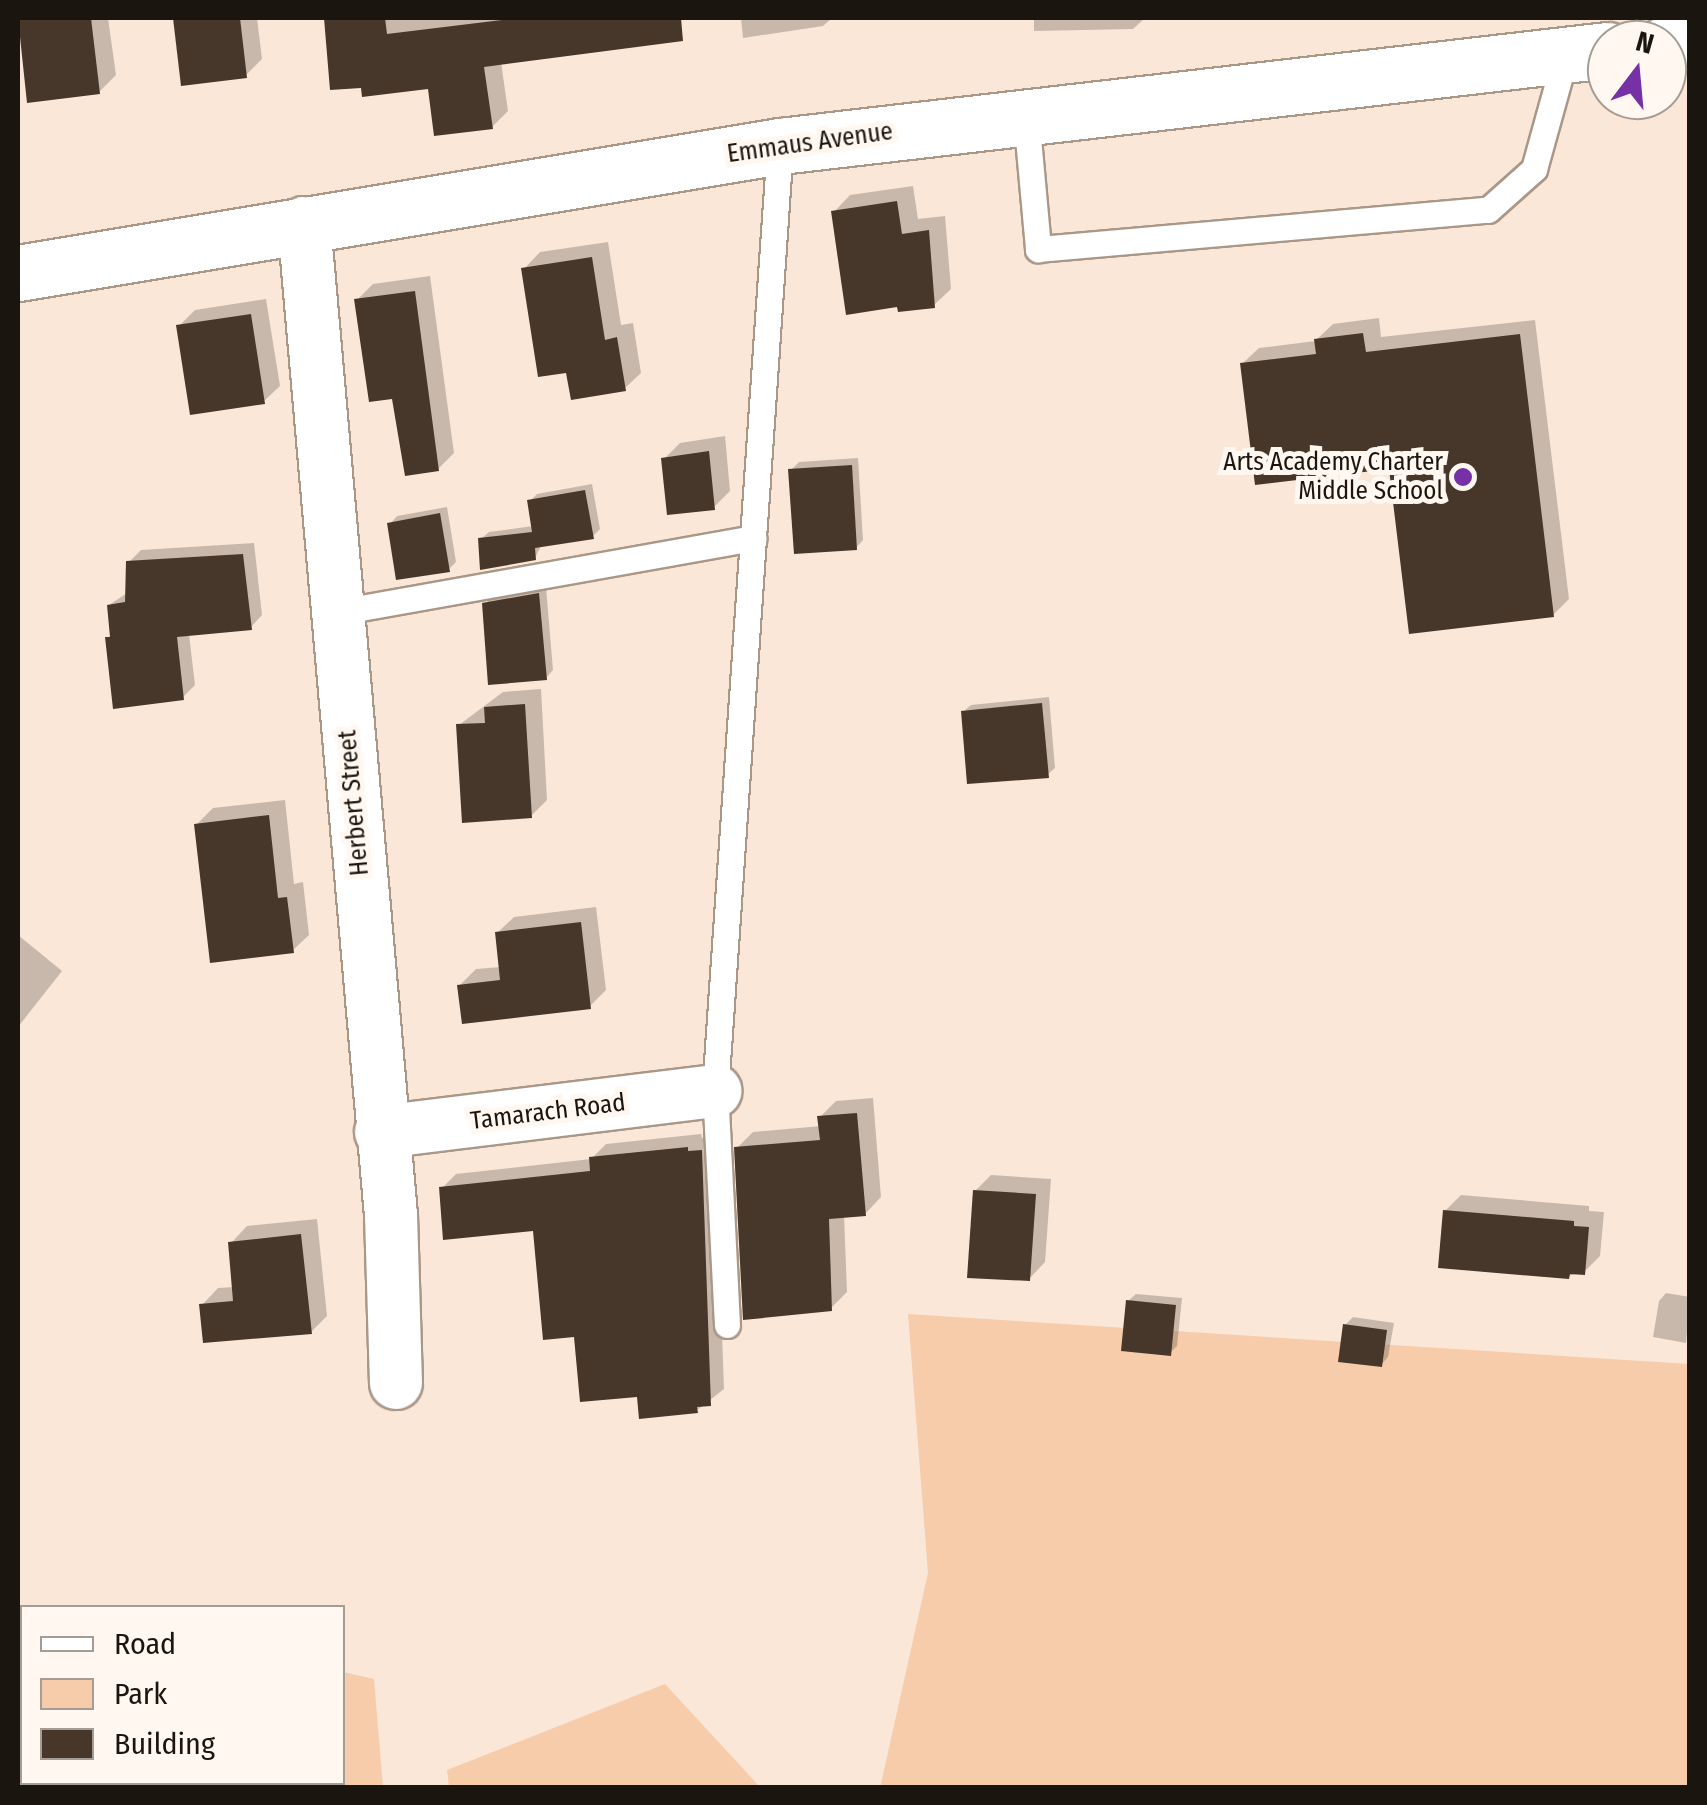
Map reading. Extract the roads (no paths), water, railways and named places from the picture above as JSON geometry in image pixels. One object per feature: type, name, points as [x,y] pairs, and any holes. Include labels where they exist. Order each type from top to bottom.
[{"type":"main road","name":"Emmaus Avenue","points":[[18,274],[780,146],[1586,52]]},
{"type":"street","name":"Herbert Street","points":[[304,223],[391,1214],[396,1384]]},
{"type":"street","name":"Tamarach Road","points":[[381,1132],[714,1091]]},
{"type":"lane","points":[[1026,116],[1038,250],[1488,210],[1534,169],[1586,52]]},
{"type":"lane","points":[[728,1325],[714,1091],[780,146]]},
{"type":"lane","points":[[338,612],[753,538]]},
{"type":"place","name":"Arts Academy Charter Middle School","points":[[1463,477]]}]
